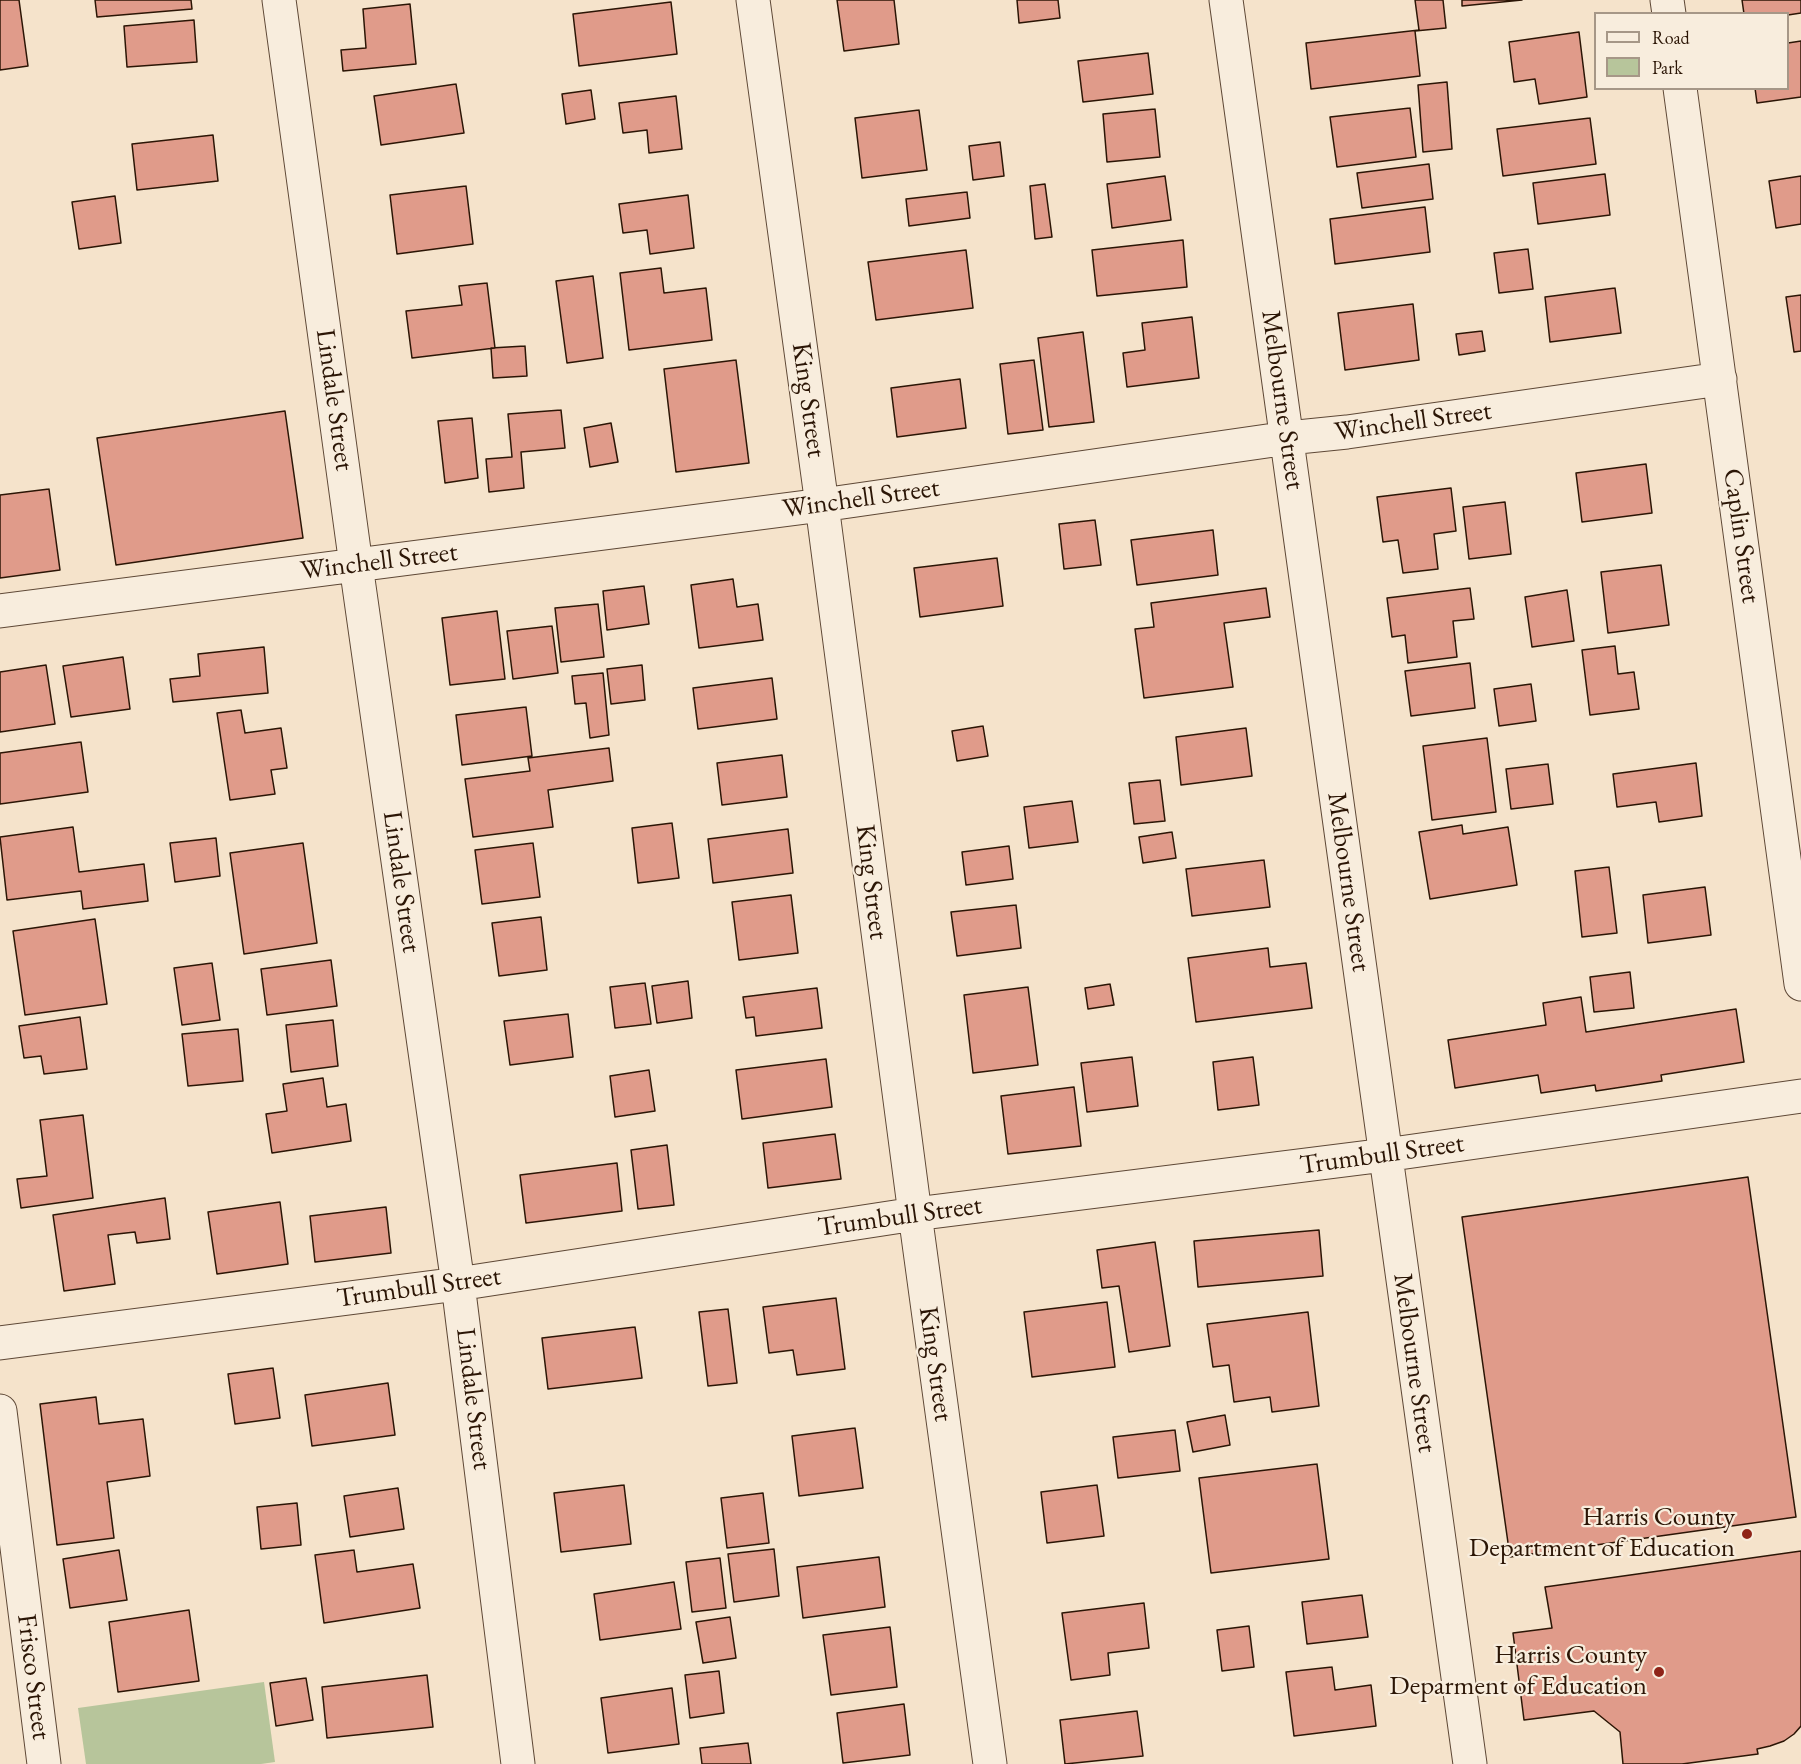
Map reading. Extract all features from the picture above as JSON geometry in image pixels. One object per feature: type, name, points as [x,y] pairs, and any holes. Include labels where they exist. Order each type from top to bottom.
[{"type":"street","name":"Lindale Street","points":[[279,0],[458,1284],[518,1764]]},
{"type":"street","name":"King Street","points":[[753,0],[990,1764]]},
{"type":"street","name":"Melbourne Street","points":[[1226,0],[1470,1764]]},
{"type":"street","name":"Caplin Street","points":[[1680,90],[1801,984]]},
{"type":"street","name":"Winchell Street","points":[[0,611],[822,505],[1720,379]]},
{"type":"street","name":"Trumbull Street","points":[[0,1343],[458,1284],[915,1214],[1385,1155],[1801,1096]]},
{"type":"street","name":"Frisco Street","points":[[0,1411],[44,1764]]},
{"type":"green space","points":[[264,1682],[275,1762],[261,1764],[86,1764],[78,1708]]},
{"type":"building","points":[[0,0],[19,0],[28,66],[0,70]]},
{"type":"building","points":[[95,0],[191,0],[192,9],[97,17]]},
{"type":"building","points":[[837,0],[894,0],[899,44],[844,51]]},
{"type":"building","points":[[1017,0],[1058,0],[1060,18],[1019,23]]},
{"type":"building","points":[[1415,0],[1443,0],[1446,28],[1415,31],[1420,76],[1311,89],[1306,43],[1419,30]]},
{"type":"building","points":[[1462,0],[1522,0],[1462,6]]},
{"type":"building","points":[[1742,0],[1801,0],[1801,13],[1789,15],[1789,12],[1744,12]]},
{"type":"building","points":[[671,2],[677,54],[579,66],[573,14]]},
{"type":"building","points":[[410,4],[416,64],[343,71],[341,50],[366,48],[363,9]]},
{"type":"building","points":[[194,20],[197,62],[127,67],[124,26]]},
{"type":"building","points":[[1579,32],[1587,97],[1539,104],[1535,79],[1514,82],[1509,42]]},
{"type":"building","points":[[1801,41],[1801,97],[1757,103],[1755,90],[1789,90],[1789,43]]},
{"type":"building","points":[[1148,53],[1153,94],[1083,102],[1078,61]]},
{"type":"building","points":[[1447,82],[1452,149],[1423,152],[1418,85]]},
{"type":"building","points":[[456,84],[464,133],[381,145],[374,96]]},
{"type":"building","points":[[591,90],[595,119],[566,124],[562,94]]},
{"type":"building","points":[[676,96],[682,149],[649,153],[647,130],[623,133],[619,103]]},
{"type":"building","points":[[1410,108],[1416,157],[1337,167],[1330,117]]},
{"type":"building","points":[[1155,109],[1160,157],[1107,162],[1103,114]]},
{"type":"building","points":[[919,110],[927,170],[862,178],[855,118]]},
{"type":"building","points":[[1590,118],[1596,164],[1503,176],[1497,129]]},
{"type":"building","points":[[213,135],[218,181],[137,190],[132,144]]},
{"type":"building","points":[[1000,142],[1004,176],[973,180],[969,146]]},
{"type":"building","points":[[1429,164],[1433,199],[1362,208],[1357,173]]},
{"type":"building","points":[[1605,174],[1610,215],[1538,224],[1533,183]]},
{"type":"building","points":[[1165,176],[1171,220],[1112,228],[1107,184]]},
{"type":"building","points":[[1801,176],[1801,224],[1776,228],[1769,181]]},
{"type":"building","points":[[1045,184],[1052,237],[1035,239],[1030,186]]},
{"type":"building","points":[[466,186],[473,244],[397,254],[390,195]]},
{"type":"building","points":[[967,192],[970,218],[909,226],[906,199]]},
{"type":"building","points":[[688,195],[694,248],[650,254],[647,230],[623,233],[619,204]]},
{"type":"building","points":[[115,196],[121,243],[79,249],[72,202]]},
{"type":"building","points":[[1425,207],[1430,252],[1335,264],[1330,219]]},
{"type":"building","points":[[1183,240],[1187,287],[1097,296],[1092,250]]},
{"type":"building","points":[[1528,249],[1533,289],[1499,293],[1494,253]]},
{"type":"building","points":[[966,250],[973,308],[876,320],[868,262]]},
{"type":"building","points":[[661,268],[664,293],[706,288],[712,340],[629,350],[620,273]]},
{"type":"building","points":[[593,276],[603,358],[567,363],[556,281]]},
{"type":"building","points":[[487,283],[495,348],[412,358],[406,311],[462,305],[459,286]]},
{"type":"building","points":[[1615,288],[1621,333],[1550,342],[1545,297]]},
{"type":"building","points":[[1801,295],[1801,351],[1794,352],[1786,297]]},
{"type":"building","points":[[1413,304],[1419,360],[1345,370],[1338,313]]},
{"type":"building","points":[[1192,317],[1199,378],[1127,387],[1123,353],[1145,350],[1142,323]]},
{"type":"building","points":[[1482,331],[1485,351],[1459,355],[1456,334]]},
{"type":"building","points":[[1083,332],[1094,422],[1049,427],[1038,338]]},
{"type":"building","points":[[525,346],[527,376],[493,378],[491,348]]},
{"type":"building","points":[[736,360],[749,463],[676,472],[664,369]]},
{"type":"building","points":[[1034,360],[1043,430],[1008,434],[1000,364]]},
{"type":"building","points":[[960,379],[966,428],[897,437],[891,388]]},
{"type":"building","points":[[561,410],[565,448],[521,452],[524,488],[489,492],[486,459],[512,457],[508,414]]},
{"type":"building","points":[[285,411],[303,538],[116,565],[97,438]]},
{"type":"building","points":[[472,418],[478,478],[445,483],[438,421]]},
{"type":"building","points":[[611,423],[618,462],[590,467],[584,428]]},
{"type":"building","points":[[1646,464],[1652,513],[1582,522],[1576,473]]},
{"type":"building","points":[[1451,488],[1456,531],[1434,534],[1438,569],[1403,573],[1398,540],[1383,542],[1377,497]]},
{"type":"building","points":[[49,489],[60,570],[0,578],[0,495]]},
{"type":"building","points":[[1505,502],[1511,554],[1469,559],[1463,507]]},
{"type":"building","points":[[1095,520],[1101,565],[1064,569],[1059,524]]},
{"type":"building","points":[[1213,530],[1218,575],[1137,585],[1131,540]]},
{"type":"building","points":[[997,558],[1003,606],[920,617],[914,568]]},
{"type":"building","points":[[1661,565],[1669,625],[1608,633],[1601,572]]},
{"type":"building","points":[[733,579],[737,607],[758,604],[763,640],[699,648],[691,585]]},
{"type":"building","points":[[644,586],[649,624],[607,630],[603,591]]},
{"type":"building","points":[[1266,588],[1270,617],[1224,623],[1233,687],[1144,698],[1135,629],[1154,627],[1151,603]]},
{"type":"building","points":[[1470,588],[1474,619],[1453,621],[1457,657],[1408,663],[1405,635],[1392,637],[1387,598]]},
{"type":"building","points":[[1567,590],[1574,641],[1532,647],[1525,597]]},
{"type":"building","points":[[598,604],[604,657],[561,662],[555,608]]},
{"type":"building","points":[[497,611],[505,679],[450,685],[442,618]]},
{"type":"building","points":[[552,626],[558,673],[513,679],[507,631]]},
{"type":"building","points":[[1615,646],[1618,674],[1634,672],[1639,709],[1590,715],[1582,650]]},
{"type":"building","points":[[264,647],[268,693],[173,702],[170,679],[200,676],[198,654]]},
{"type":"building","points":[[123,657],[130,709],[71,717],[63,666]]},
{"type":"building","points":[[1470,663],[1475,708],[1411,716],[1405,671]]},
{"type":"building","points":[[46,665],[55,724],[0,732],[0,672]]},
{"type":"building","points":[[642,665],[645,700],[611,704],[607,669]]},
{"type":"building","points":[[603,673],[609,735],[590,738],[586,703],[575,704],[572,676]]},
{"type":"building","points":[[772,678],[777,719],[698,729],[693,688]]},
{"type":"building","points":[[1531,684],[1536,721],[1499,726],[1494,689]]},
{"type":"building","points":[[526,707],[532,756],[462,765],[456,715]]},
{"type":"building","points":[[241,710],[245,733],[281,728],[287,768],[271,770],[275,794],[230,800],[217,713]]},
{"type":"building","points":[[983,726],[988,756],[957,761],[952,731]]},
{"type":"building","points":[[1246,728],[1252,776],[1181,785],[1176,737]]},
{"type":"building","points":[[1487,738],[1496,812],[1432,820],[1423,746]]},
{"type":"building","points":[[81,742],[88,792],[0,804],[0,753]]},
{"type":"building","points":[[609,748],[613,781],[548,790],[553,827],[473,837],[465,779],[530,771],[528,758]]},
{"type":"building","points":[[782,755],[787,797],[722,805],[717,763]]},
{"type":"building","points":[[1696,763],[1702,816],[1659,822],[1656,802],[1617,807],[1613,774]]},
{"type":"building","points":[[1548,764],[1553,804],[1511,809],[1506,769]]},
{"type":"building","points":[[1160,780],[1165,821],[1134,824],[1129,783]]},
{"type":"building","points":[[1072,801],[1078,842],[1029,848],[1024,807]]},
{"type":"building","points":[[672,823],[679,878],[638,883],[632,828]]},
{"type":"building","points":[[1462,825],[1463,834],[1508,827],[1517,885],[1430,899],[1419,832]]},
{"type":"building","points":[[73,827],[79,872],[144,864],[148,901],[83,909],[81,891],[7,900],[0,837]]},
{"type":"building","points":[[788,829],[793,873],[713,883],[708,839]]},
{"type":"building","points":[[1172,832],[1176,858],[1143,863],[1139,837]]},
{"type":"building","points":[[216,838],[220,876],[175,882],[170,843]]},
{"type":"building","points":[[303,843],[317,943],[244,954],[230,853]]},
{"type":"building","points":[[533,843],[540,897],[482,904],[475,850]]},
{"type":"building","points":[[1009,846],[1013,879],[966,885],[962,852]]},
{"type":"building","points":[[1264,860],[1270,907],[1192,916],[1186,869]]},
{"type":"building","points":[[1609,867],[1617,933],[1582,937],[1575,871]]},
{"type":"building","points":[[1705,887],[1711,935],[1648,943],[1643,895]]},
{"type":"building","points":[[791,895],[798,953],[739,960],[732,902]]},
{"type":"building","points":[[1016,905],[1021,948],[957,956],[951,912]]},
{"type":"building","points":[[541,917],[547,970],[499,976],[492,923]]},
{"type":"building","points":[[95,919],[107,1004],[25,1015],[13,931]]},
{"type":"building","points":[[1268,948],[1270,967],[1306,963],[1312,1008],[1196,1022],[1188,958]]},
{"type":"building","points":[[331,960],[337,1006],[267,1015],[261,969]]},
{"type":"building","points":[[212,963],[220,1020],[182,1025],[174,968]]},
{"type":"building","points":[[1630,972],[1634,1008],[1594,1012],[1590,977]]},
{"type":"building","points":[[688,981],[692,1018],[657,1023],[652,986]]},
{"type":"building","points":[[645,983],[651,1024],[615,1028],[610,987]]},
{"type":"building","points":[[1110,984],[1114,1005],[1088,1009],[1085,988]]},
{"type":"building","points":[[1028,987],[1038,1065],[973,1073],[964,995]]},
{"type":"building","points":[[817,988],[822,1028],[756,1036],[754,1017],[746,1018],[743,997]]},
{"type":"building","points":[[1581,997],[1586,1032],[1736,1009],[1744,1062],[1661,1075],[1662,1081],[1596,1091],[1595,1085],[1541,1093],[1538,1075],[1455,1088],[1448,1040],[1546,1025],[1543,1003]]},
{"type":"building","points":[[568,1014],[573,1057],[510,1065],[504,1021]]},
{"type":"building","points":[[80,1017],[87,1069],[44,1074],[41,1056],[24,1058],[19,1026]]},
{"type":"building","points":[[333,1020],[338,1066],[291,1072],[286,1025]]},
{"type":"building","points":[[238,1029],[243,1081],[188,1086],[182,1034]]},
{"type":"building","points":[[1132,1057],[1138,1106],[1087,1112],[1081,1063]]},
{"type":"building","points":[[1253,1057],[1259,1105],[1218,1110],[1213,1062]]},
{"type":"building","points":[[826,1059],[832,1107],[742,1119],[736,1070]]},
{"type":"building","points":[[649,1070],[655,1111],[615,1117],[610,1076]]},
{"type":"building","points":[[323,1078],[327,1107],[346,1104],[351,1141],[272,1153],[266,1114],[287,1111],[283,1084]]},
{"type":"building","points":[[1074,1087],[1081,1146],[1008,1154],[1001,1096]]},
{"type":"building","points":[[83,1115],[93,1198],[21,1208],[17,1179],[47,1176],[40,1120]]},
{"type":"building","points":[[835,1134],[841,1179],[768,1188],[763,1143]]},
{"type":"building","points":[[667,1145],[674,1205],[638,1209],[631,1150]]},
{"type":"building","points":[[617,1163],[622,1211],[526,1223],[520,1175]]},
{"type":"building","points":[[1748,1177],[1796,1517],[1510,1557],[1462,1217]]},
{"type":"building","points":[[165,1198],[170,1239],[137,1243],[135,1232],[108,1235],[115,1284],[64,1291],[53,1215]]},
{"type":"building","points":[[280,1202],[288,1264],[217,1274],[208,1212]]},
{"type":"building","points":[[386,1207],[391,1253],[315,1262],[310,1216]]},
{"type":"building","points":[[1319,1230],[1323,1276],[1198,1287],[1194,1241]]},
{"type":"building","points":[[1155,1242],[1170,1346],[1129,1352],[1119,1286],[1102,1288],[1097,1250]]},
{"type":"building","points":[[836,1298],[845,1369],[797,1375],[793,1350],[769,1353],[763,1307]]},
{"type":"building","points":[[1107,1302],[1115,1367],[1032,1377],[1024,1312]]},
{"type":"building","points":[[728,1309],[737,1383],[708,1386],[699,1312]]},
{"type":"building","points":[[1308,1312],[1319,1406],[1272,1412],[1270,1397],[1234,1402],[1229,1365],[1213,1367],[1207,1324]]},
{"type":"building","points":[[635,1327],[642,1378],[548,1389],[542,1338]]},
{"type":"building","points":[[273,1368],[280,1418],[235,1424],[228,1374]]},
{"type":"building","points":[[388,1383],[395,1435],[312,1446],[305,1395]]},
{"type":"building","points":[[96,1397],[99,1424],[143,1419],[150,1476],[107,1482],[114,1538],[57,1545],[40,1404]]},
{"type":"building","points":[[1225,1415],[1230,1445],[1193,1452],[1187,1422]]},
{"type":"building","points":[[855,1428],[863,1488],[799,1496],[792,1436]]},
{"type":"building","points":[[1175,1430],[1180,1471],[1118,1478],[1113,1437]]},
{"type":"building","points":[[1317,1464],[1329,1559],[1211,1573],[1199,1478]]},
{"type":"building","points":[[624,1485],[631,1544],[561,1552],[554,1493]]},
{"type":"building","points":[[1097,1485],[1104,1536],[1047,1543],[1041,1492]]},
{"type":"building","points":[[398,1488],[404,1529],[350,1537],[344,1496]]},
{"type":"building","points":[[763,1493],[769,1543],[727,1548],[721,1498]]},
{"type":"building","points":[[297,1503],[301,1545],[261,1549],[257,1507]]},
{"type":"building","points":[[774,1549],[779,1596],[734,1602],[728,1554]]},
{"type":"building","points":[[119,1550],[127,1600],[70,1608],[63,1559]]},
{"type":"building","points":[[354,1550],[357,1572],[413,1564],[420,1608],[324,1623],[315,1555]]},
{"type":"building","name":"Harris County Deparment of Education","points":[[1801,1551],[1801,1726],[1784,1741],[1757,1749],[1758,1754],[1682,1764],[1623,1764],[1620,1732],[1594,1711],[1524,1720],[1513,1633],[1552,1628],[1545,1587]]},
{"type":"building","points":[[879,1557],[885,1607],[803,1618],[797,1567]]},
{"type":"building","points":[[720,1558],[726,1608],[692,1612],[686,1562]]},
{"type":"building","points":[[674,1582],[681,1629],[600,1640],[594,1594]]},
{"type":"building","points":[[1362,1595],[1368,1637],[1307,1644],[1302,1602]]},
{"type":"building","points":[[1144,1603],[1149,1648],[1108,1653],[1110,1675],[1071,1680],[1062,1613]]},
{"type":"building","points":[[189,1610],[199,1681],[118,1692],[109,1622]]},
{"type":"building","points":[[730,1617],[736,1658],[703,1663],[696,1622]]},
{"type":"building","points":[[1249,1626],[1254,1667],[1222,1671],[1217,1630]]},
{"type":"building","points":[[890,1627],[897,1687],[831,1695],[823,1635]]},
{"type":"building","points":[[1332,1667],[1335,1690],[1371,1685],[1376,1726],[1294,1736],[1286,1672]]},
{"type":"building","points":[[719,1671],[724,1713],[690,1718],[685,1675]]},
{"type":"building","points":[[427,1675],[433,1727],[327,1738],[322,1687]]},
{"type":"building","points":[[306,1678],[313,1720],[276,1726],[270,1683]]},
{"type":"building","points":[[672,1688],[679,1744],[608,1753],[601,1698]]},
{"type":"building","points":[[904,1704],[910,1755],[843,1763],[837,1713]]},
{"type":"building","points":[[1137,1711],[1143,1756],[1065,1764],[1060,1720]]},
{"type":"building","points":[[748,1743],[751,1764],[702,1764],[700,1748]]},
{"type":"place","name":"Harris County Department of Education","points":[[1747,1534]]},
{"type":"place","name":"Harris County Deparment of Education","points":[[1659,1672]]}]
